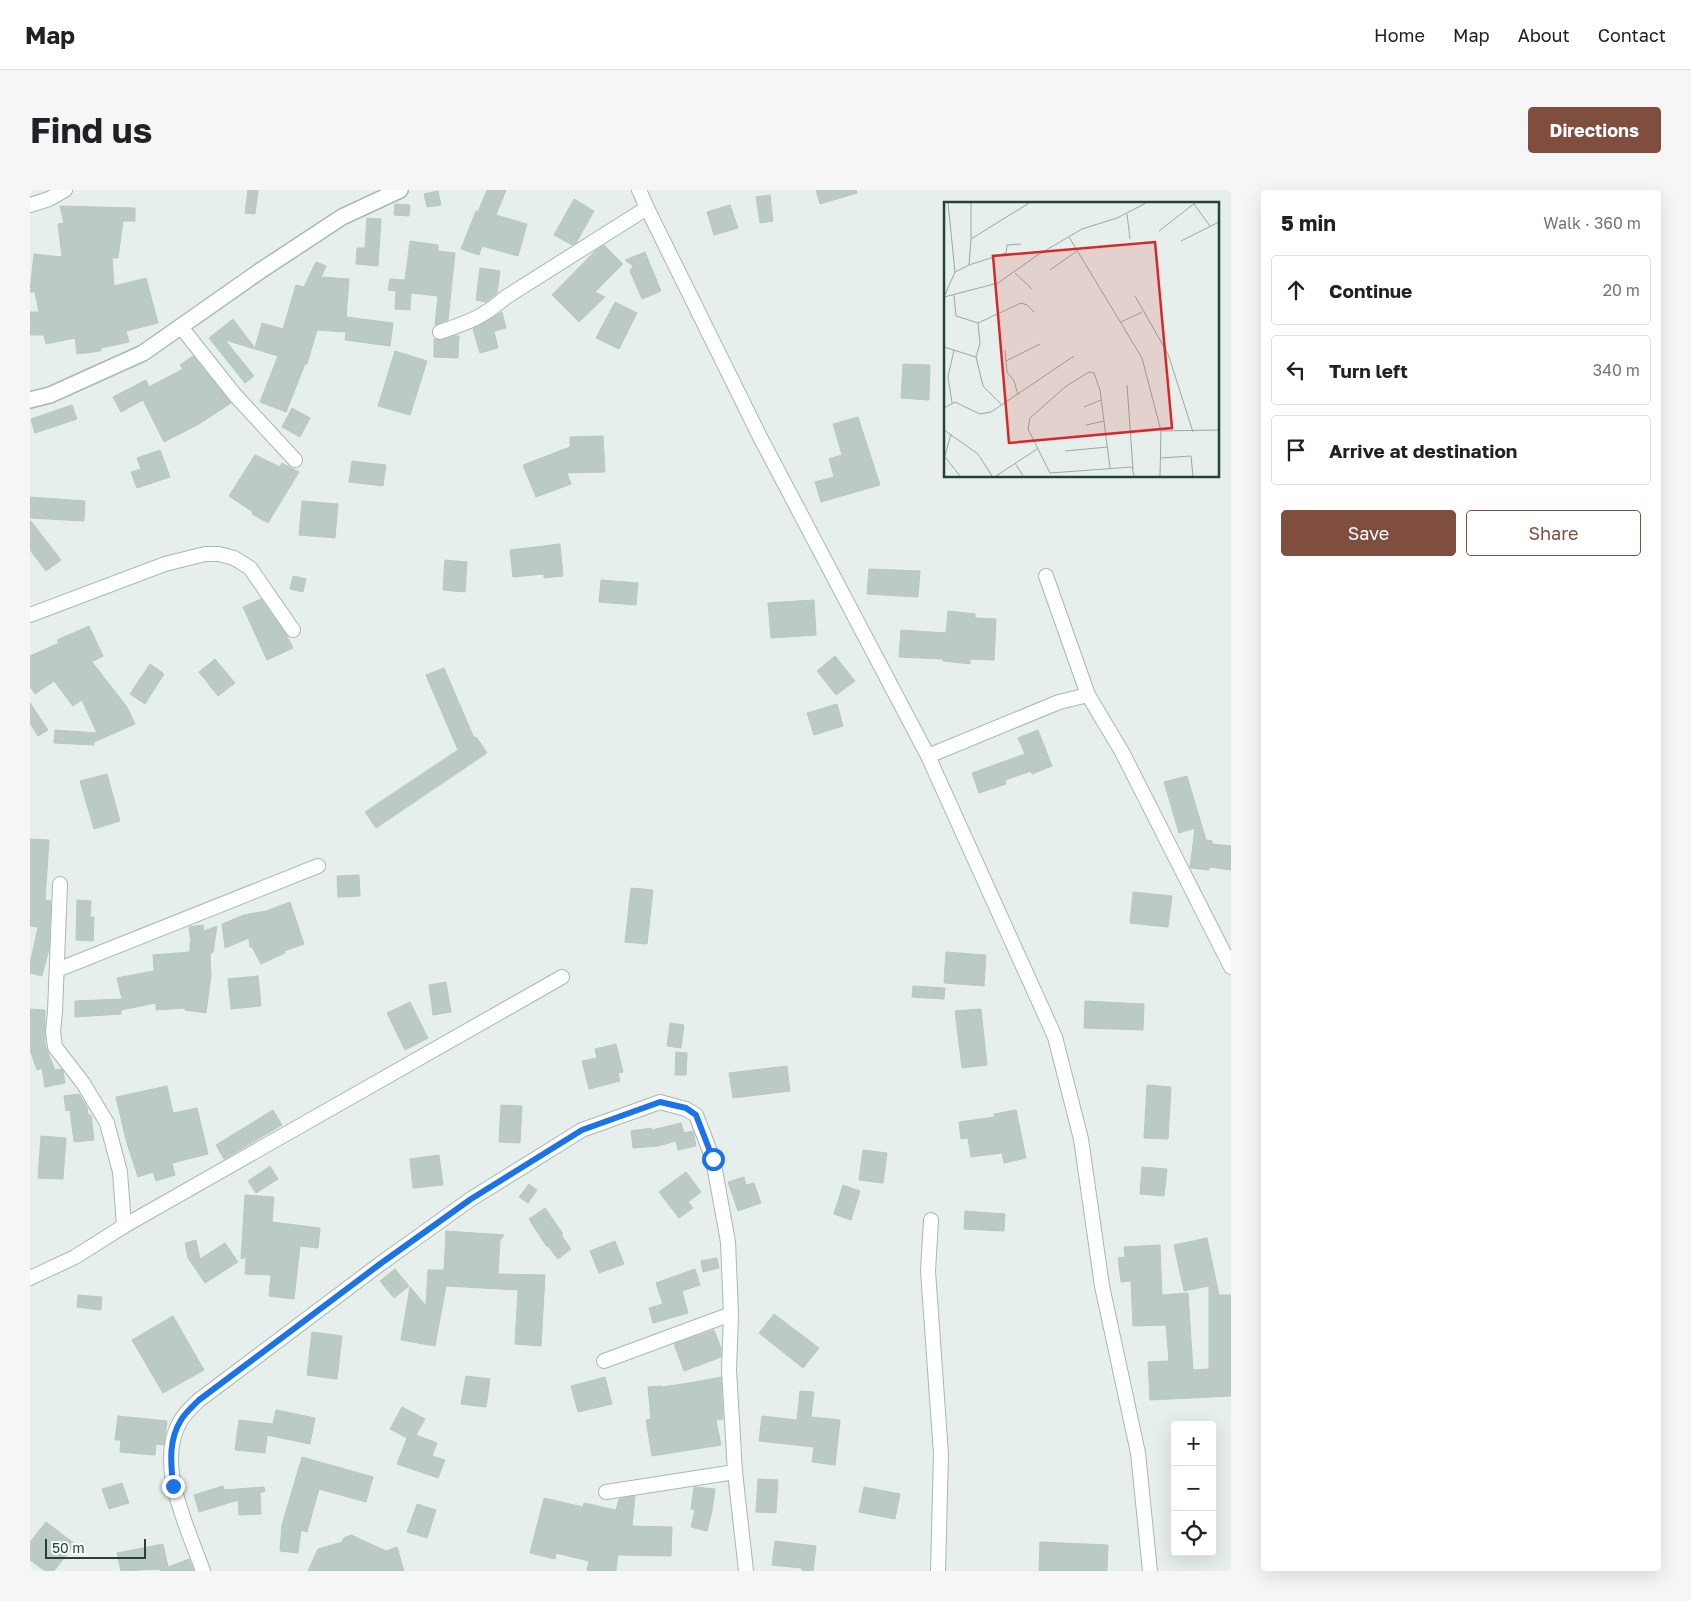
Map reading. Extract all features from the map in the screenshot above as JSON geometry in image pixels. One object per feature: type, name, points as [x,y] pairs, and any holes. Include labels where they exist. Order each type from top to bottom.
[{"type":"street","points":[[30,205],[49,199],[65,190]]},
{"type":"street","points":[[30,400],[50,395],[143,354],[260,271],[342,217],[400,190]]},
{"type":"street","points":[[639,190],[760,437],[928,756],[1055,1037],[1080,1139],[1102,1286],[1138,1453],[1150,1571]]},
{"type":"street","points":[[440,332],[470,322],[489,312],[506,297],[647,208]]},
{"type":"street","points":[[181,327],[235,395],[295,460]]},
{"type":"street","points":[[30,615],[165,564],[205,554],[219,554],[234,558],[250,568],[294,630]]},
{"type":"street","points":[[1046,576],[1088,695],[1122,752],[1231,966]]},
{"type":"street","points":[[928,756],[1059,702],[1088,695]]},
{"type":"street","points":[[57,970],[318,866]]},
{"type":"street","points":[[60,884],[53,1031],[55,1047],[83,1083],[107,1123],[120,1172],[124,1226]]},
{"type":"street","points":[[30,1278],[75,1257],[124,1226],[562,977]]},
{"type":"street","points":[[203,1571],[173,1486],[170,1455],[173,1438],[181,1420],[199,1400],[380,1264],[471,1199],[582,1130],[660,1102],[686,1108],[696,1115],[713,1159],[728,1242],[731,1314],[729,1370],[735,1472],[746,1571]]},
{"type":"street","points":[[931,1220],[928,1271],[940,1454],[938,1571]]},
{"type":"street","points":[[604,1360],[731,1314]]},
{"type":"street","points":[[606,1492],[735,1472]]},
{"type":"building","points":[[248,190],[258,190],[255,214],[245,213]]},
{"type":"building","points":[[487,190],[506,190],[496,215],[527,224],[518,256],[482,246],[479,255],[461,249],[476,211],[478,212]]},
{"type":"building","points":[[816,190],[856,190],[857,193],[820,204]]},
{"type":"building","points":[[438,191],[441,205],[427,207],[424,194]]},
{"type":"building","points":[[770,195],[773,221],[760,223],[756,197]]},
{"type":"building","points":[[574,199],[594,211],[576,243],[572,245],[554,235]]},
{"type":"building","points":[[395,204],[410,205],[409,216],[394,215]]},
{"type":"building","points":[[730,205],[738,228],[714,235],[707,212]]},
{"type":"building","points":[[60,206],[135,208],[135,221],[123,221],[118,258],[112,258],[114,286],[146,278],[158,323],[126,331],[129,342],[101,348],[101,351],[77,354],[75,338],[46,344],[44,335],[30,335],[30,312],[39,312],[35,292],[30,292],[34,254],[62,257],[58,224],[64,223]]},
{"type":"building","points":[[367,218],[381,219],[378,266],[356,264],[357,248],[365,248]]},
{"type":"building","points":[[410,241],[438,245],[438,251],[455,253],[448,320],[435,325],[438,296],[411,293],[410,310],[395,309],[396,291],[388,290],[390,279],[405,280]]},
{"type":"building","points":[[604,245],[623,264],[595,292],[605,297],[579,322],[552,295],[595,251]]},
{"type":"building","points":[[645,252],[661,291],[642,299],[630,271],[633,266],[625,260]]},
{"type":"building","points":[[316,262],[326,266],[321,277],[349,279],[346,317],[393,323],[390,346],[345,340],[346,332],[317,330],[307,364],[305,364],[286,412],[260,402],[278,356],[225,340],[254,376],[245,383],[209,338],[233,319],[255,348],[262,323],[283,329],[296,285],[304,287]]},
{"type":"building","points":[[480,268],[500,271],[497,293],[486,302],[476,300]]},
{"type":"building","points":[[615,302],[637,313],[619,349],[596,338]]},
{"type":"building","points":[[502,312],[506,328],[494,331],[498,348],[480,353],[473,329]]},
{"type":"building","points":[[459,336],[458,358],[434,357],[434,339],[442,340]]},
{"type":"building","points":[[395,351],[427,361],[410,415],[378,406]]},
{"type":"building","points":[[193,356],[231,403],[199,424],[164,442],[143,400],[121,412],[113,397],[146,380],[149,387],[183,369],[180,365]]},
{"type":"building","points":[[903,364],[930,365],[929,400],[901,398]]},
{"type":"building","points":[[72,405],[77,419],[35,433],[31,419]]},
{"type":"building","points":[[292,408],[310,418],[300,437],[282,427]]},
{"type":"building","points":[[858,417],[880,485],[821,502],[815,482],[834,477],[829,459],[842,455],[833,424]]},
{"type":"building","points":[[603,436],[605,472],[567,473],[571,484],[536,497],[523,465],[570,447],[570,437]]},
{"type":"building","points":[[160,450],[170,477],[137,488],[131,472],[141,469],[137,458]]},
{"type":"building","points":[[255,455],[280,467],[282,463],[299,472],[268,523],[252,514],[253,512],[229,496]]},
{"type":"building","points":[[352,461],[386,465],[383,486],[349,482]]},
{"type":"building","points":[[30,497],[85,501],[84,521],[30,518]]},
{"type":"building","points":[[302,501],[338,504],[335,538],[299,535]]},
{"type":"building","points":[[30,520],[61,560],[46,571],[30,550]]},
{"type":"building","points":[[560,544],[563,576],[544,578],[544,574],[513,577],[510,550]]},
{"type":"building","points":[[445,560],[467,562],[465,592],[443,590]]},
{"type":"building","points":[[869,569],[920,571],[918,597],[867,594]]},
{"type":"building","points":[[293,576],[306,579],[303,592],[290,589]]},
{"type":"building","points":[[601,580],[638,583],[636,605],[599,602]]},
{"type":"building","points":[[261,599],[287,636],[293,648],[267,660],[243,607]]},
{"type":"building","points":[[814,600],[816,635],[771,638],[768,603]]},
{"type":"building","points":[[948,611],[975,614],[975,618],[996,619],[994,660],[970,659],[970,664],[943,661],[943,659],[899,657],[901,630],[946,633]]},
{"type":"building","points":[[89,626],[103,656],[92,662],[127,707],[135,724],[94,742],[94,745],[54,743],[55,730],[97,733],[82,700],[73,706],[54,681],[35,694],[30,686],[30,656],[59,643],[57,640]]},
{"type":"building","points":[[835,656],[855,681],[836,695],[817,671]]},
{"type":"building","points":[[215,659],[235,683],[218,696],[199,672]]},
{"type":"building","points":[[150,664],[164,674],[145,704],[130,694]]},
{"type":"building","points":[[444,668],[474,738],[476,737],[487,753],[376,828],[365,812],[458,750],[426,675]]},
{"type":"building","points":[[30,703],[48,730],[38,736],[30,723]]},
{"type":"building","points":[[837,704],[843,726],[814,735],[807,713]]},
{"type":"building","points":[[1038,730],[1052,766],[1032,774],[1031,771],[1005,780],[1006,784],[979,793],[972,773],[1025,754],[1018,738]]},
{"type":"building","points":[[107,774],[120,821],[94,829],[80,781]]},
{"type":"building","points":[[1187,776],[1206,840],[1212,841],[1212,844],[1231,846],[1231,870],[1210,867],[1209,870],[1190,868],[1195,828],[1179,833],[1164,782]]},
{"type":"building","points":[[30,839],[49,840],[45,900],[51,901],[49,949],[42,976],[30,973],[30,964],[38,927],[30,926]]},
{"type":"building","points":[[359,875],[360,896],[338,897],[337,876]]},
{"type":"building","points":[[631,888],[653,890],[647,944],[625,942]]},
{"type":"building","points":[[1133,892],[1172,896],[1168,927],[1130,923]]},
{"type":"building","points":[[77,900],[91,901],[90,917],[94,917],[93,941],[76,940]]},
{"type":"building","points":[[290,902],[304,944],[284,951],[285,953],[261,964],[252,947],[250,947],[249,938],[225,948],[222,924],[244,915],[266,911]]},
{"type":"building","points":[[203,925],[204,931],[217,926],[213,952],[210,954],[211,975],[206,1013],[185,1010],[185,1008],[156,1010],[156,1003],[121,1010],[121,1014],[75,1017],[75,1001],[122,999],[117,978],[154,971],[153,955],[190,952],[189,927]]},
{"type":"building","points":[[946,952],[986,955],[984,986],[944,983]]},
{"type":"building","points":[[258,976],[261,1006],[231,1009],[228,979]]},
{"type":"building","points":[[446,982],[451,1012],[433,1015],[429,985]]},
{"type":"building","points":[[913,986],[945,988],[944,999],[912,997]]},
{"type":"building","points":[[1085,1001],[1144,1004],[1143,1030],[1084,1028]]},
{"type":"building","points":[[410,1002],[428,1038],[405,1050],[387,1013]]},
{"type":"building","points":[[30,1009],[45,1010],[45,1045],[55,1070],[61,1069],[63,1071],[65,1083],[45,1087],[42,1068],[37,1070],[30,1050]]},
{"type":"building","points":[[981,1009],[987,1065],[962,1068],[955,1011]]},
{"type":"building","points":[[670,1023],[684,1025],[681,1048],[667,1046]]},
{"type":"building","points":[[616,1044],[623,1072],[618,1073],[620,1081],[589,1089],[582,1061],[597,1058],[595,1049]]},
{"type":"building","points":[[676,1052],[687,1053],[686,1075],[675,1075]]},
{"type":"building","points":[[787,1066],[790,1091],[733,1098],[729,1073]]},
{"type":"building","points":[[1147,1085],[1171,1087],[1168,1139],[1144,1138]]},
{"type":"building","points":[[167,1086],[173,1113],[197,1108],[208,1154],[172,1163],[175,1175],[156,1181],[153,1172],[138,1177],[126,1140],[116,1097]]},
{"type":"building","points":[[79,1094],[87,1107],[88,1115],[91,1115],[94,1140],[74,1142],[70,1110],[66,1111],[64,1096]]},
{"type":"building","points":[[501,1105],[522,1106],[520,1143],[499,1142]]},
{"type":"building","points":[[273,1110],[282,1125],[224,1159],[216,1145]]},
{"type":"building","points":[[1016,1110],[1026,1158],[1004,1163],[1002,1153],[971,1157],[968,1138],[961,1139],[959,1122],[995,1117],[994,1114]]},
{"type":"building","points":[[681,1123],[684,1133],[693,1131],[696,1146],[678,1150],[676,1141],[658,1146],[633,1148],[631,1131],[651,1128],[652,1130]]},
{"type":"building","points":[[41,1136],[66,1138],[63,1179],[38,1178]]},
{"type":"building","points":[[863,1150],[887,1153],[883,1183],[859,1180]]},
{"type":"building","points":[[439,1155],[443,1185],[413,1188],[410,1159]]},
{"type":"building","points":[[270,1166],[278,1179],[256,1193],[248,1181]]},
{"type":"building","points":[[1142,1167],[1167,1169],[1164,1196],[1140,1194]]},
{"type":"building","points":[[686,1172],[701,1192],[688,1202],[693,1208],[679,1218],[659,1192]]},
{"type":"building","points":[[744,1177],[746,1185],[754,1183],[761,1203],[738,1211],[728,1182]]},
{"type":"building","points":[[529,1184],[537,1190],[528,1203],[519,1197]]},
{"type":"building","points":[[843,1185],[860,1191],[851,1220],[834,1214]]},
{"type":"building","points":[[245,1195],[274,1197],[272,1222],[320,1228],[318,1248],[300,1246],[294,1299],[269,1296],[271,1275],[245,1274],[246,1257],[241,1259]]},
{"type":"building","points":[[545,1208],[571,1249],[558,1259],[547,1245],[547,1247],[529,1219]]},
{"type":"building","points":[[965,1211],[1005,1214],[1004,1231],[964,1229]]},
{"type":"building","points":[[446,1231],[504,1235],[500,1240],[498,1274],[545,1275],[541,1346],[515,1344],[518,1290],[446,1286],[435,1346],[401,1340],[410,1287],[426,1306],[428,1270],[444,1270]]},
{"type":"building","points":[[1207,1238],[1219,1295],[1231,1295],[1231,1396],[1150,1400],[1148,1362],[1169,1361],[1166,1325],[1133,1326],[1131,1281],[1121,1282],[1118,1258],[1125,1257],[1124,1247],[1160,1245],[1162,1295],[1188,1293],[1193,1370],[1209,1369],[1209,1286],[1184,1291],[1174,1245]]},
{"type":"building","points":[[196,1240],[200,1259],[225,1243],[238,1262],[205,1283],[188,1258],[185,1243]]},
{"type":"building","points":[[615,1241],[624,1264],[599,1273],[590,1251]]},
{"type":"building","points":[[717,1258],[719,1268],[703,1272],[701,1261]]},
{"type":"building","points":[[395,1269],[409,1286],[394,1298],[380,1281]]},
{"type":"building","points":[[695,1269],[700,1285],[682,1291],[688,1313],[653,1323],[649,1308],[663,1304],[656,1283]]},
{"type":"building","points":[[78,1295],[102,1297],[101,1310],[77,1307]]},
{"type":"building","points":[[774,1314],[819,1348],[803,1368],[759,1333]]},
{"type":"building","points":[[173,1316],[204,1370],[163,1393],[132,1340]]},
{"type":"building","points":[[714,1330],[721,1348],[721,1357],[684,1371],[674,1344]]},
{"type":"building","points":[[312,1332],[342,1336],[337,1379],[307,1375]]},
{"type":"building","points":[[466,1376],[490,1379],[486,1407],[461,1404]]},
{"type":"building","points":[[605,1377],[612,1404],[578,1412],[571,1386]]},
{"type":"building","points":[[721,1377],[723,1419],[716,1420],[721,1445],[652,1456],[646,1420],[651,1419],[648,1387],[662,1387]]},
{"type":"building","points":[[800,1391],[814,1392],[811,1417],[840,1420],[835,1465],[812,1462],[814,1447],[759,1441],[762,1416],[797,1420]]},
{"type":"building","points":[[402,1407],[425,1419],[416,1435],[437,1443],[432,1456],[445,1460],[438,1478],[397,1464],[407,1438],[390,1429]]},
{"type":"building","points":[[276,1410],[315,1418],[310,1444],[267,1435],[265,1453],[235,1450],[239,1420],[273,1424]]},
{"type":"building","points":[[118,1416],[167,1421],[164,1445],[156,1444],[155,1455],[120,1452],[121,1440],[115,1440]]},
{"type":"building","points":[[302,1457],[373,1477],[366,1502],[319,1489],[307,1532],[301,1530],[298,1553],[280,1551],[282,1525]]},
{"type":"building","points":[[758,1479],[778,1480],[776,1513],[756,1512]]},
{"type":"building","points":[[122,1483],[129,1503],[109,1509],[102,1489]]},
{"type":"building","points":[[223,1486],[224,1490],[264,1487],[265,1491],[260,1493],[261,1514],[239,1515],[238,1500],[199,1512],[194,1495]]},
{"type":"building","points":[[694,1487],[715,1489],[707,1531],[691,1527],[695,1510],[691,1509]]},
{"type":"building","points":[[864,1487],[900,1494],[895,1519],[859,1512]]},
{"type":"building","points":[[635,1496],[632,1526],[672,1527],[671,1556],[618,1555],[616,1571],[587,1571],[589,1561],[556,1553],[555,1559],[530,1553],[544,1498],[583,1507],[584,1503],[616,1510],[619,1499]]},
{"type":"building","points":[[417,1504],[436,1510],[427,1538],[407,1532]]},
{"type":"building","points":[[46,1522],[75,1544],[54,1571],[45,1571],[30,1560],[30,1542]]},
{"type":"building","points":[[351,1535],[386,1551],[397,1547],[404,1571],[308,1571],[318,1549],[342,1542],[344,1538]]},
{"type":"building","points":[[775,1541],[816,1546],[813,1571],[802,1571],[802,1568],[772,1565]]},
{"type":"building","points":[[1040,1542],[1108,1545],[1107,1571],[1039,1571]]},
{"type":"building","points":[[163,1544],[168,1567],[189,1559],[194,1571],[160,1571],[160,1569],[121,1571],[117,1553]]},
{"type":"route","points":[[173,1486],[170,1455],[173,1438],[181,1420],[199,1400],[380,1264],[471,1199],[582,1130],[660,1102],[686,1108],[696,1115],[713,1159]]}]
